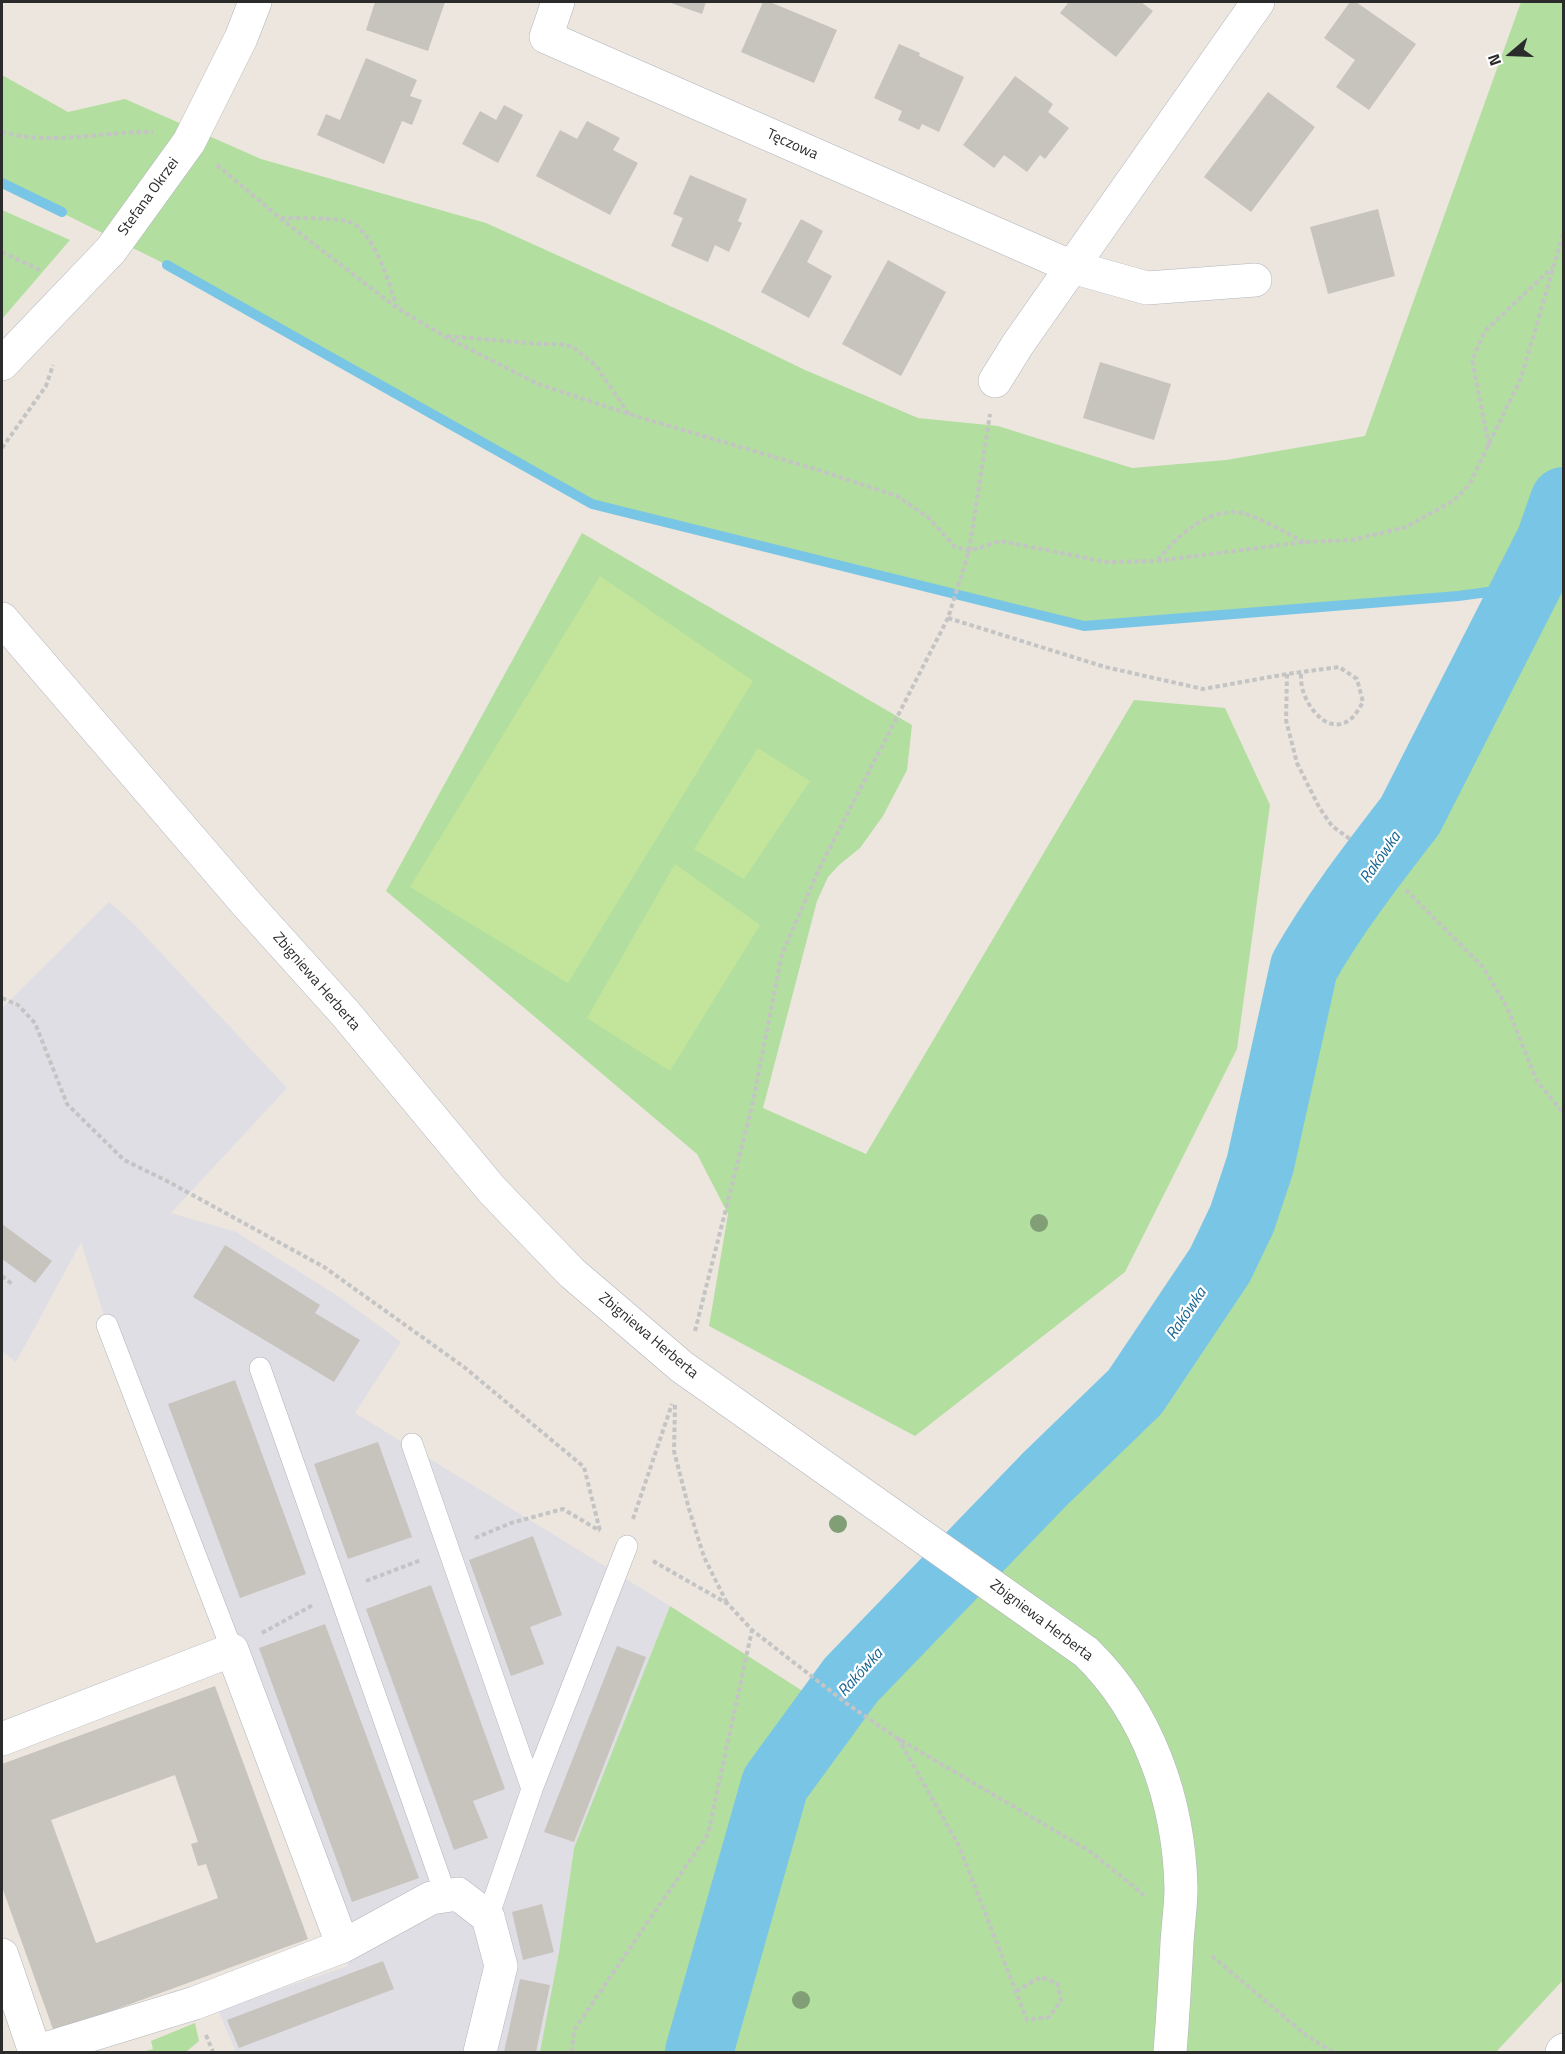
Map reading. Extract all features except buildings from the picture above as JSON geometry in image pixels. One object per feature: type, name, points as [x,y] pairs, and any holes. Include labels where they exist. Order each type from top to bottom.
[{"type":"street","name":"Stefana Okrzei","points":[[2,364],[111,250],[189,142],[241,38],[255,2]]},
{"type":"street","name":"Tęczowa","points":[[558,2],[546,37],[1072,267],[1147,288],[1255,280]]},
{"type":"street","points":[[995,381],[1018,344],[1255,3]]},
{"type":"street","name":"Zbigniewa Herberta","points":[[2,619],[246,903],[345,1013],[492,1190],[572,1273],[682,1366],[921,1534],[1092,1658],[1119,1690],[1138,1719],[1152,1750],[1164,1783],[1176,1834],[1181,1889],[1170,2052]]},
{"type":"street","points":[[2,1739],[232,1650],[343,1946]]},
{"type":"street","points":[[2,1955],[35,2052],[195,2003],[343,1946],[431,1898],[458,1894],[488,1917],[501,1966],[480,2052]]},
{"type":"lane","points":[[107,1325],[232,1650]]},
{"type":"lane","points":[[260,1368],[446,1896]]},
{"type":"lane","points":[[412,1444],[447,1551],[532,1789]]},
{"type":"lane","points":[[488,1917],[532,1789],[627,1546]]},
{"type":"path","points":[[2,132],[45,138],[154,132],[189,142],[280,218],[397,308],[444,336],[538,384],[897,496],[929,518],[954,546],[969,551],[1001,541],[1106,562],[1158,561],[1304,542],[1352,540],[1406,527],[1453,501],[1469,485],[1521,378],[1563,231]]},
{"type":"path","points":[[280,218],[346,221],[358,226],[384,268],[397,308]]},
{"type":"path","points":[[2,252],[44,272]]},
{"type":"path","points":[[1489,447],[1472,360],[1485,331],[1552,267]]},
{"type":"path","points":[[444,336],[573,346],[596,366],[629,414]]},
{"type":"path","points":[[2,448],[46,386],[54,360]]},
{"type":"path","points":[[682,1366],[695,1331],[752,1106],[782,954],[820,867],[948,618],[969,551],[995,381]]},
{"type":"path","points":[[1158,561],[1173,541],[1194,526],[1212,516],[1236,512],[1248,515],[1304,542]]},
{"type":"path","points":[[948,618],[1105,668],[1203,689],[1301,671],[1339,667],[1357,679],[1363,702],[1351,719],[1337,724],[1321,721],[1310,707],[1302,689],[1301,671]]},
{"type":"path","points":[[1287,674],[1286,720],[1297,763],[1319,807],[1332,826],[1350,839]]},
{"type":"path","points":[[1406,890],[1483,968],[1508,1007],[1537,1081],[1563,1114]]},
{"type":"path","points":[[2,998],[18,1005],[35,1023],[67,1104],[124,1160],[324,1267],[464,1367],[584,1467],[600,1531]]},
{"type":"path","points":[[2,1276],[12,1284]]},
{"type":"path","points":[[627,1546],[635,1510],[676,1395],[674,1451],[704,1557],[728,1604],[752,1630],[846,1703],[897,1737],[1091,1852],[1179,1923],[1204,1950],[1307,2036],[1333,2052]]},
{"type":"path","points":[[232,1650],[339,1590],[447,1551],[511,1523],[563,1509],[728,1604]]},
{"type":"path","points":[[572,2052],[574,2030],[708,1834],[752,1630]]},
{"type":"path","points":[[897,1737],[959,1846],[1027,2019],[1049,2017],[1061,2001],[1057,1983],[1041,1977],[1016,1991]]},
{"type":"shaded area","points":[[109,902],[135,925],[287,1088],[171,1213],[236,1232],[341,1298],[401,1342],[355,1413],[670,1606],[574,1848],[559,1952],[540,2052],[236,2052],[218,2010],[348,1966],[343,1946],[107,1325],[81,1242],[16,1362],[2,1351],[2,1008]]},
{"type":"green space","points":[[1521,2],[1563,2],[1564,1979],[1496,2052],[540,2052],[559,1952],[574,1848],[670,1606],[829,1708],[851,1680],[1045,1479],[1135,1392],[1220,1265],[1242,1219],[1260,1165],[1304,967],[1315,947],[1410,816],[1525,587],[1458,596],[1084,626],[592,504],[167,265],[2,183],[2,75],[68,112],[125,99],[261,159],[486,223],[712,325],[805,370],[918,418],[998,426],[1132,468],[1226,460],[1365,436]]},
{"type":"green space","points":[[2,210],[70,240],[2,319]]},
{"type":"green space","points":[[582,533],[912,725],[907,770],[883,816],[860,848],[828,877],[817,901],[763,1108],[866,1154],[1134,700],[1225,708],[1270,805],[1237,1049],[1125,1272],[915,1436],[709,1326],[728,1214],[697,1154],[386,891]]},
{"type":"green space","points":[[600,576],[753,681],[568,983],[410,887]]},
{"type":"green space","points":[[758,748],[810,781],[744,879],[694,849]]},
{"type":"green space","points":[[675,864],[760,925],[670,1071],[587,1018]]},
{"type":"green space","points":[[195,2023],[199,2041],[186,2052],[142,2052],[153,2049],[151,2041]]},
{"type":"waterway","points":[[2,183],[62,212]]},
{"type":"waterway","points":[[167,265],[592,504],[1084,626],[1458,596],[1526,587]]},
{"type":"waterway","name":"Rakówka","points":[[699,2052],[775,1784],[851,1680],[1045,1479],[1135,1392],[1220,1265],[1242,1219],[1260,1165],[1304,967],[1341,909],[1410,816],[1550,541],[1564,501]]}]
